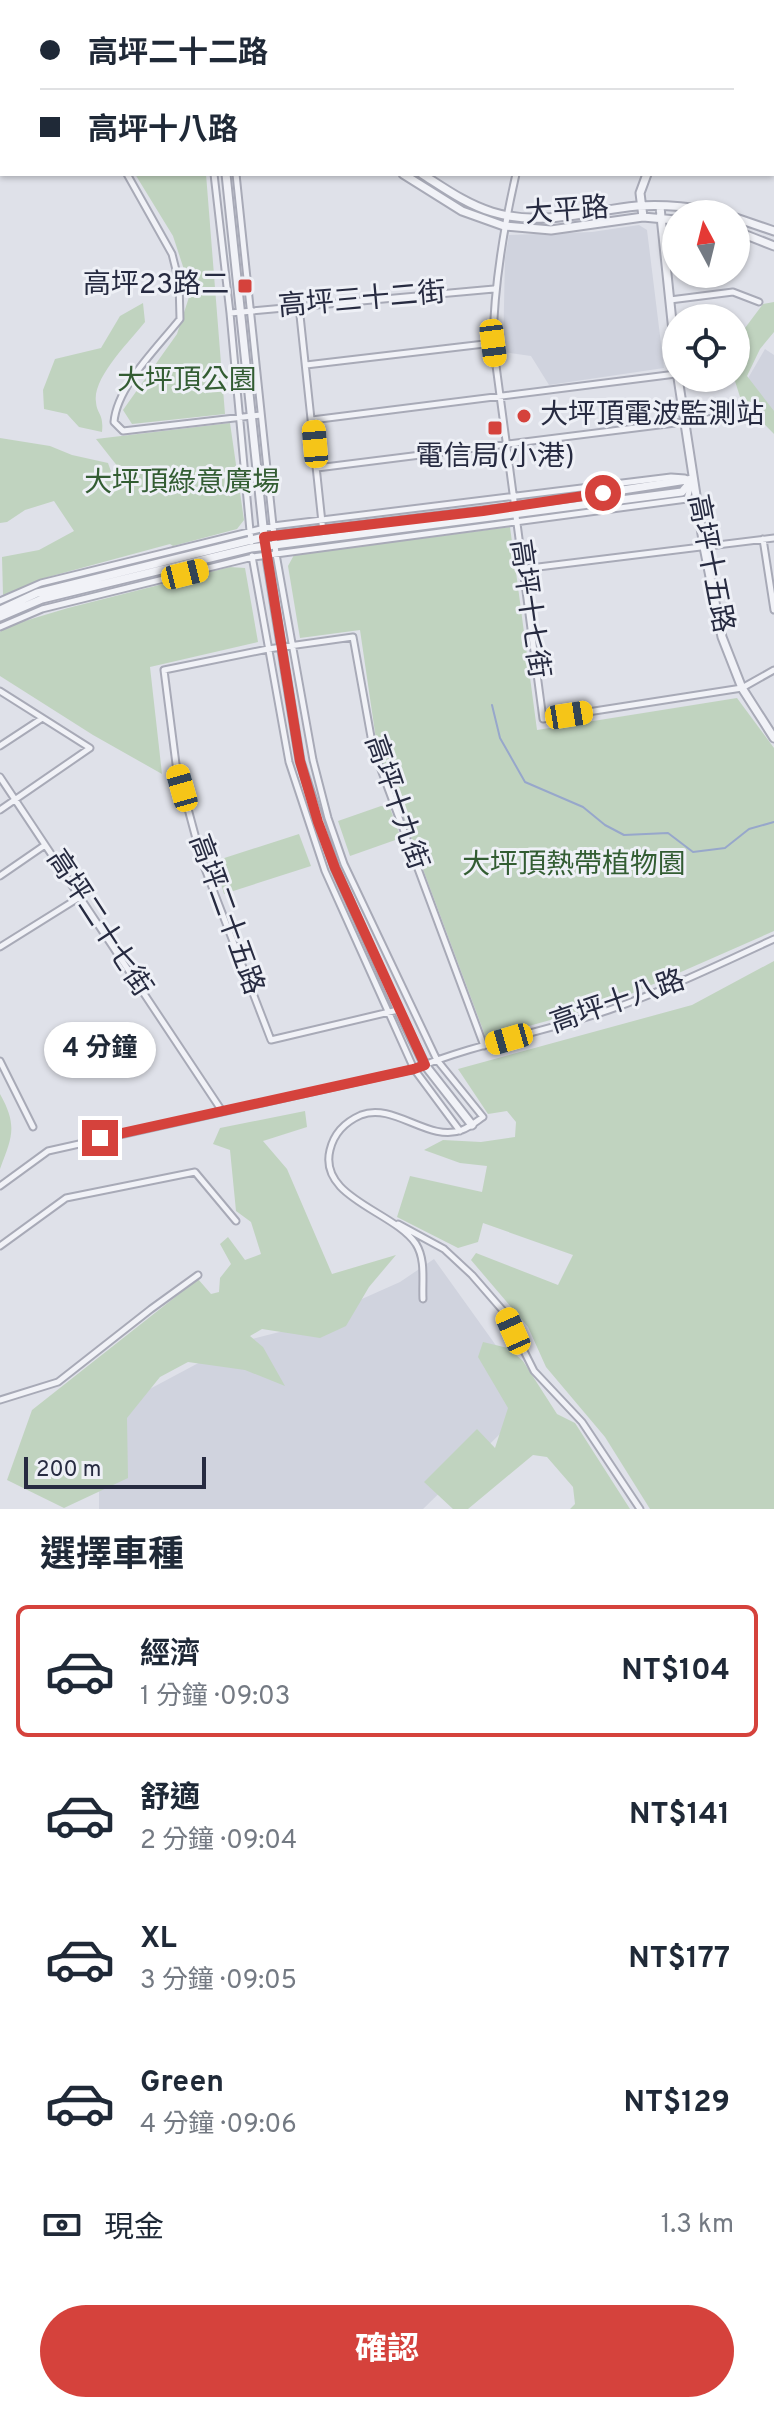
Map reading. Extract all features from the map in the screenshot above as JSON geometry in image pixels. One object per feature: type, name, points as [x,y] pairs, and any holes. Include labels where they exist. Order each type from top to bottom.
[{"type":"street","points":[[128,176],[172,254],[179,282],[180,319],[139,370],[115,408],[114,422],[123,431],[261,415]]},
{"type":"street","points":[[214,176],[251,544],[293,775],[325,871],[387,1013],[414,1069],[461,1131]]},
{"type":"street","points":[[226,176],[291,645],[313,760],[328,818],[351,878],[437,1060],[483,1117],[461,1131],[444,1132],[389,1115],[368,1112],[348,1121],[332,1138],[327,1160],[333,1178],[345,1193],[444,1249],[472,1275],[505,1313],[534,1371],[582,1422],[640,1509]]},
{"type":"street","points":[[236,176],[252,416],[264,541],[300,761],[335,868],[398,1010],[425,1065],[472,1125]]},
{"type":"street","name":"大平路","points":[[406,176],[462,211],[504,226],[551,230],[643,217],[662,219]]},
{"type":"street","name":"大平路","points":[[425,176],[467,202],[507,215],[551,219],[640,206],[660,207]]},
{"type":"street","name":"高坪十七街","points":[[516,176],[494,289],[493,343],[543,719],[742,688],[774,670]]},
{"type":"street","points":[[643,217],[640,193],[646,176]]},
{"type":"street","points":[[660,207],[662,219]]},
{"type":"street","points":[[750,223],[774,231]]},
{"type":"street","points":[[750,237],[774,246]]},
{"type":"street","points":[[669,288],[670,304]]},
{"type":"street","name":"高坪三十二街","points":[[230,313],[494,289]]},
{"type":"street","points":[[670,300],[733,292],[759,302]]},
{"type":"street","points":[[299,306],[324,539]]},
{"type":"street","points":[[306,365],[493,343]]},
{"type":"street","points":[[312,420],[662,378]]},
{"type":"street","name":"高坪十五路","points":[[679,392],[722,637],[742,688],[774,738]]},
{"type":"street","points":[[317,468],[747,414]]},
{"type":"street","points":[[273,526],[671,477],[693,479]]},
{"type":"street","points":[[264,541],[276,549],[324,539],[514,515],[687,499],[693,479]]},
{"type":"street","points":[[0,610],[37,593],[264,541],[274,535],[324,539],[514,515],[693,479]]},
{"type":"street","points":[[0,617],[42,599],[264,541],[273,526]]},
{"type":"street","points":[[522,569],[774,538]]},
{"type":"street","points":[[763,539],[774,610]]},
{"type":"street","points":[[0,601],[41,583],[251,544]]},
{"type":"street","points":[[0,627],[42,609],[251,544]]},
{"type":"street","name":"高坪十九街","points":[[268,649],[353,637],[373,748],[484,1046]]},
{"type":"street","name":"高坪二十五路","points":[[268,649],[164,670],[176,764],[202,861],[271,1040],[398,1010]]},
{"type":"street","points":[[0,691],[90,748],[0,810]]},
{"type":"street","points":[[0,746],[41,719]]},
{"type":"street","name":"高坪二十七街","points":[[0,777],[222,1111]]},
{"type":"street","points":[[0,876],[45,844]]},
{"type":"street","points":[[0,947],[80,897]]},
{"type":"street","name":"高坪十八路","points":[[0,1186],[48,1151],[414,1069],[609,1010],[697,975],[774,939]]},
{"type":"street","points":[[0,1061],[33,1127]]},
{"type":"street","points":[[0,1246],[66,1198],[195,1172],[236,1221]]},
{"type":"street","points":[[390,1220],[415,1244],[422,1259],[423,1299]]},
{"type":"street","points":[[0,1400],[58,1382],[198,1275]]},
{"type":"shaded area","points":[[639,225],[647,230],[662,368],[549,385],[531,356],[503,352],[505,258],[509,235],[592,232]]},
{"type":"shaded area","points":[[765,349],[774,355],[774,415],[750,384],[750,375]]},
{"type":"shaded area","points":[[434,1259],[535,1400],[423,1509],[99,1509],[99,1416],[236,1343],[299,1327],[400,1282]]},
{"type":"green space","name":"大坪頂公園","points":[[136,176],[206,176],[225,414],[132,424],[123,410],[177,334],[191,291],[173,236]]},
{"type":"green space","points":[[774,302],[774,332],[760,349],[750,370],[750,321],[763,304]]},
{"type":"green space","points":[[143,303],[145,322],[113,360],[96,392],[102,432],[79,427],[67,414],[44,409],[43,390],[55,359],[101,348],[120,316]]},
{"type":"green space","points":[[750,380],[774,411],[774,434],[741,400],[738,392],[750,392]]},
{"type":"green space","name":"大坪頂綠意廣場","points":[[230,423],[244,520],[237,529],[48,577],[3,595],[2,557],[39,550],[74,531],[54,501],[25,510],[0,523],[0,438],[50,446],[72,455],[108,463],[114,480],[122,472],[96,439]]},
{"type":"green space","name":"大坪頂熱帶植物園","points":[[510,527],[537,730],[737,698],[774,748],[774,931],[608,1004],[486,1038],[377,746],[360,630],[300,638],[288,566],[294,555]]},
{"type":"green space","points":[[230,567],[245,568],[258,642],[150,667],[162,774],[0,676],[0,632],[8,626]]},
{"type":"green space","points":[[381,806],[390,808],[401,838],[350,856],[338,821]]},
{"type":"green space","points":[[299,834],[311,866],[224,894],[215,861]]},
{"type":"green space","points":[[774,961],[774,1509],[650,1509],[605,1437],[546,1367],[528,1327],[471,1260],[476,1253],[558,1285],[573,1255],[483,1223],[478,1242],[458,1248],[397,1217],[410,1176],[482,1192],[487,1166],[460,1163],[424,1150],[443,1140],[481,1142],[515,1137],[516,1122],[507,1111],[488,1114],[458,1069],[692,1005]]},
{"type":"green space","points":[[0,1094],[9,1115],[11,1132],[0,1169]]},
{"type":"green space","points":[[305,1111],[307,1127],[263,1141],[287,1169],[332,1274],[396,1255],[369,1287],[346,1326],[320,1338],[262,1329],[250,1336],[263,1347],[285,1386],[245,1370],[188,1362],[160,1377],[127,1418],[128,1478],[64,1508],[7,1480],[32,1410],[198,1279],[211,1294],[219,1292],[220,1278],[231,1264],[220,1244],[228,1237],[245,1260],[261,1254],[251,1222],[236,1211],[230,1150],[213,1144],[220,1128]]},
{"type":"green space","points":[[483,1342],[508,1348],[523,1361],[557,1414],[575,1423],[630,1509],[570,1509],[575,1504],[573,1487],[547,1457],[533,1455],[468,1509],[453,1509],[424,1482],[477,1429],[495,1448],[508,1408],[478,1357]]},
{"type":"waterway","points":[[492,705],[500,738],[525,782],[583,807],[605,825],[624,835],[668,833],[693,852],[725,848],[749,829],[774,822]]},
{"type":"place","name":"高坪23路二","points":[[245,286]]},
{"type":"place","name":"大坪頂電波監測站","points":[[524,416]]},
{"type":"place","name":"電信局(小港)","points":[[495,428]]},
{"type":"route","points":[[100,1138],[425,1065],[335,868],[318,822],[300,761],[264,537],[483,511],[603,493]]}]
